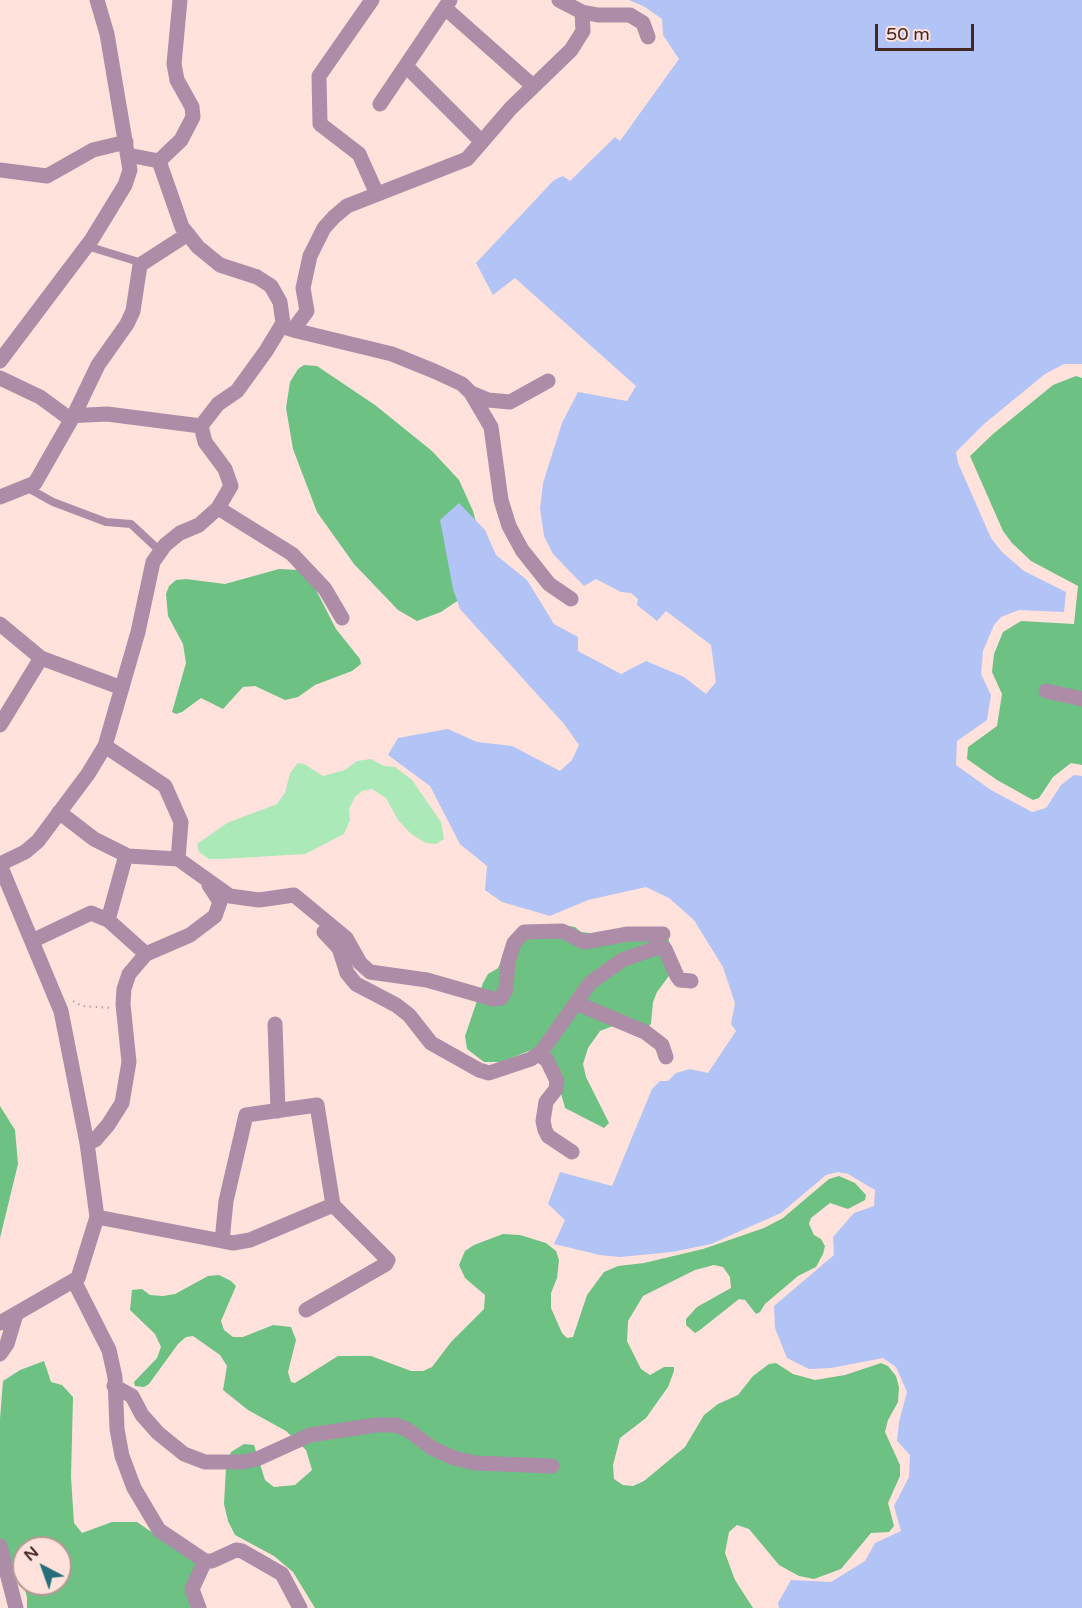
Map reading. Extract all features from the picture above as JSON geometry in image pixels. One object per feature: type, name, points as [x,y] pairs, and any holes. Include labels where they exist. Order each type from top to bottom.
[{"type":"street","points":[[0,361],[87,246],[125,185],[130,170],[107,34],[97,0]]},
{"type":"street","points":[[159,161],[181,140],[194,117],[192,107],[177,80],[174,64],[180,0]]},
{"type":"street","points":[[372,0],[319,76],[320,124],[359,154],[378,194]]},
{"type":"street","points":[[559,0],[582,12],[598,15],[630,15],[642,23],[648,37]]},
{"type":"street","points":[[380,104],[447,4],[533,86]]},
{"type":"street","points":[[201,426],[218,404],[237,390],[287,328],[307,311],[303,296],[305,277],[310,256],[324,228],[346,206],[462,162],[579,40],[584,23],[582,12]]},
{"type":"street","points":[[406,66],[482,142]]},
{"type":"street","points":[[0,170],[47,176],[93,150],[127,148],[159,161],[182,227],[220,265],[257,277],[270,286],[280,302],[283,323],[287,328],[392,354],[462,384],[471,393],[491,427],[501,500],[509,526],[522,549],[549,585],[571,599]]},
{"type":"street","points":[[0,497],[35,483],[75,414],[98,365],[127,324],[133,311],[137,275],[142,263],[188,234]]},
{"type":"street","points":[[0,378],[40,397],[66,416],[107,414],[201,426]]},
{"type":"street","points":[[471,393],[495,402],[510,402],[548,381]]},
{"type":"street","points":[[0,1323],[78,1278],[97,1217],[87,1143],[61,1011],[0,864],[26,852],[38,841],[88,774],[105,746],[122,688],[153,561],[160,551],[180,533],[199,525],[218,508],[231,486],[225,469],[205,442],[201,426]]},
{"type":"street","points":[[218,508],[292,554],[325,589],[342,618]]},
{"type":"street","points":[[0,624],[41,658],[122,688]]},
{"type":"street","points":[[0,725],[6,707],[41,658]]},
{"type":"street","points":[[1046,691],[1082,699]]},
{"type":"street","points":[[105,746],[165,786],[181,822],[178,859]]},
{"type":"street","points":[[59,812],[94,839],[126,855],[178,859],[230,896],[258,900],[294,895],[346,939],[360,963],[370,972],[427,980],[493,999],[501,998],[506,989],[508,962],[514,943],[524,932],[562,931],[584,942],[628,934],[663,934]]},
{"type":"street","points":[[108,920],[126,855]]},
{"type":"street","points":[[87,1143],[94,1140],[108,1125],[122,1103],[129,1062],[124,989],[129,974],[146,954],[190,935],[215,916],[220,902],[206,880]]},
{"type":"street","points":[[309,908],[317,927],[339,948],[350,979],[409,1015],[431,1043],[479,1070],[489,1072],[518,1064],[538,1054],[590,983],[611,965],[656,948],[665,949],[680,980],[691,981]]},
{"type":"street","points":[[32,941],[91,913],[108,920],[146,954]]},
{"type":"street","points":[[576,1003],[645,1032],[662,1045],[666,1057]]},
{"type":"street","points":[[275,1024],[278,1111]]},
{"type":"street","points":[[538,1054],[547,1060],[557,1081],[556,1089],[546,1102],[543,1121],[545,1130],[548,1136],[572,1152]]},
{"type":"street","points":[[222,1241],[226,1201],[246,1115],[317,1105],[333,1205],[388,1260],[387,1264],[306,1310]]},
{"type":"street","points":[[97,1217],[233,1243],[250,1240],[333,1205]]},
{"type":"street","points":[[74,1281],[109,1350],[122,1456],[145,1509],[159,1530],[205,1561],[212,1561],[236,1550],[242,1551],[282,1574],[300,1608]]},
{"type":"street","points":[[0,1354],[7,1344],[16,1314]]},
{"type":"street","points":[[114,1386],[132,1396],[142,1415],[158,1433],[184,1454],[205,1462],[242,1462],[257,1459],[310,1435],[376,1425],[396,1425],[408,1430],[432,1448],[454,1458],[475,1463],[552,1466]]},
{"type":"street","points":[[0,1546],[4,1580],[15,1608]]},
{"type":"street","points":[[199,1608],[192,1589],[205,1561]]},
{"type":"lane","points":[[87,246],[142,263]]},
{"type":"lane","points":[[27,488],[53,502],[106,522],[131,524],[160,551]]},
{"type":"path","points":[[52,991],[65,993],[82,1006],[124,1008]]},
{"type":"green space","points":[[304,365],[317,366],[375,405],[432,451],[459,480],[473,511],[481,541],[469,593],[441,612],[417,621],[398,610],[354,564],[317,512],[293,449],[286,408],[290,382],[298,369]]},
{"type":"green space","points":[[1076,376],[1082,378],[1082,765],[1071,763],[1053,777],[1039,798],[1033,800],[997,780],[967,759],[968,747],[997,726],[1002,694],[992,672],[994,654],[1003,632],[1021,621],[1074,624],[1078,586],[1031,561],[1012,543],[1003,531],[970,456],[1053,385]]},
{"type":"green space","points":[[279,569],[299,570],[315,588],[336,629],[360,659],[361,664],[352,671],[315,685],[298,697],[285,700],[255,686],[243,687],[223,709],[201,698],[182,712],[176,714],[172,712],[186,663],[183,644],[168,616],[166,594],[169,586],[176,580],[186,579],[225,584]]},
{"type":"green space","points":[[371,759],[384,766],[395,767],[412,780],[441,822],[444,839],[436,844],[426,843],[411,834],[398,820],[386,798],[372,789],[362,791],[355,797],[349,809],[350,820],[344,834],[305,854],[209,859],[199,852],[197,844],[227,823],[277,804],[285,793],[290,773],[298,763],[304,764],[323,776],[345,770],[357,761]]},
{"type":"green space","points":[[563,925],[575,927],[581,932],[598,934],[667,935],[677,965],[657,992],[653,1002],[651,1024],[638,1037],[613,1026],[600,1031],[588,1048],[583,1064],[586,1077],[609,1123],[604,1128],[565,1108],[559,1086],[539,1047],[501,1062],[484,1062],[467,1049],[465,1036],[483,983],[488,974],[498,968],[507,947]]},
{"type":"green space","points":[[0,1106],[15,1130],[18,1164],[0,1238]]},
{"type":"green space","points":[[839,1176],[855,1183],[866,1195],[865,1200],[848,1209],[830,1203],[811,1218],[809,1224],[814,1235],[821,1239],[825,1246],[816,1267],[798,1276],[765,1304],[760,1312],[756,1314],[745,1300],[739,1299],[695,1333],[686,1325],[686,1319],[697,1307],[731,1288],[730,1277],[723,1267],[714,1265],[695,1270],[643,1296],[628,1321],[627,1341],[641,1369],[650,1375],[664,1367],[674,1367],[674,1371],[668,1387],[646,1418],[620,1438],[613,1465],[614,1479],[623,1485],[633,1486],[644,1481],[685,1447],[704,1415],[718,1404],[738,1395],[753,1376],[769,1364],[776,1363],[793,1374],[815,1380],[845,1375],[881,1363],[888,1366],[896,1376],[899,1387],[898,1402],[888,1420],[885,1432],[900,1465],[900,1476],[888,1503],[894,1526],[889,1532],[871,1533],[841,1569],[814,1579],[799,1576],[779,1565],[749,1529],[737,1525],[729,1532],[725,1553],[735,1580],[753,1608],[315,1608],[293,1572],[274,1556],[235,1535],[228,1521],[224,1504],[226,1467],[231,1452],[244,1444],[254,1445],[265,1480],[274,1487],[295,1485],[312,1470],[306,1450],[286,1431],[248,1410],[223,1390],[227,1366],[220,1355],[193,1336],[186,1337],[178,1344],[149,1384],[144,1387],[135,1386],[134,1382],[157,1358],[161,1347],[155,1334],[130,1310],[132,1290],[142,1289],[150,1295],[163,1296],[175,1294],[208,1276],[219,1275],[231,1281],[236,1286],[221,1321],[224,1330],[233,1337],[243,1337],[273,1325],[291,1327],[296,1340],[288,1372],[291,1382],[295,1383],[338,1356],[371,1356],[411,1371],[423,1371],[432,1367],[451,1342],[484,1309],[485,1295],[465,1278],[459,1265],[465,1251],[474,1245],[503,1234],[520,1235],[546,1243],[556,1251],[559,1260],[557,1278],[551,1293],[551,1308],[562,1333],[567,1338],[573,1337],[587,1295],[604,1272],[618,1266],[644,1263],[703,1249],[764,1228],[783,1218],[829,1179]]},
{"type":"green space","points":[[44,1361],[51,1382],[62,1385],[73,1397],[71,1477],[74,1523],[82,1533],[112,1522],[137,1522],[197,1563],[194,1608],[27,1608],[27,1596],[72,1596],[72,1536],[12,1536],[12,1570],[0,1570],[0,1419],[3,1381],[20,1370]]},
{"type":"water","points":[[629,0],[1082,0],[1082,364],[1064,364],[1045,374],[984,424],[956,452],[958,463],[991,538],[1002,552],[1024,571],[1066,592],[1064,612],[1019,610],[1001,617],[994,625],[983,651],[981,674],[991,695],[987,720],[957,741],[956,765],[991,790],[1032,812],[1046,808],[1061,785],[1074,775],[1082,776],[1082,1608],[779,1608],[778,1603],[791,1580],[831,1582],[865,1561],[875,1543],[901,1531],[894,1506],[909,1477],[910,1455],[897,1441],[899,1422],[907,1392],[896,1367],[883,1358],[831,1368],[809,1369],[787,1358],[775,1328],[774,1306],[834,1255],[833,1237],[854,1213],[874,1206],[875,1190],[848,1174],[838,1172],[826,1175],[781,1213],[711,1244],[672,1252],[620,1257],[600,1255],[554,1244],[565,1220],[548,1204],[560,1172],[612,1186],[652,1089],[660,1081],[668,1081],[676,1073],[690,1069],[708,1073],[736,1031],[731,1024],[735,1003],[723,967],[694,920],[669,898],[646,887],[588,900],[550,916],[502,902],[485,890],[487,866],[460,844],[430,786],[388,755],[398,738],[448,729],[477,742],[512,746],[560,771],[572,760],[579,745],[564,724],[460,609],[453,589],[440,520],[459,503],[485,530],[496,555],[527,580],[554,624],[578,637],[578,651],[621,674],[646,661],[684,677],[706,694],[716,682],[711,645],[666,611],[657,621],[637,605],[638,599],[631,593],[621,592],[596,579],[584,586],[553,554],[544,536],[540,509],[543,483],[562,423],[578,392],[627,401],[636,386],[515,278],[493,295],[476,263],[554,180],[563,176],[570,181],[615,137],[620,141],[679,59],[663,35],[662,19],[645,7]]}]
